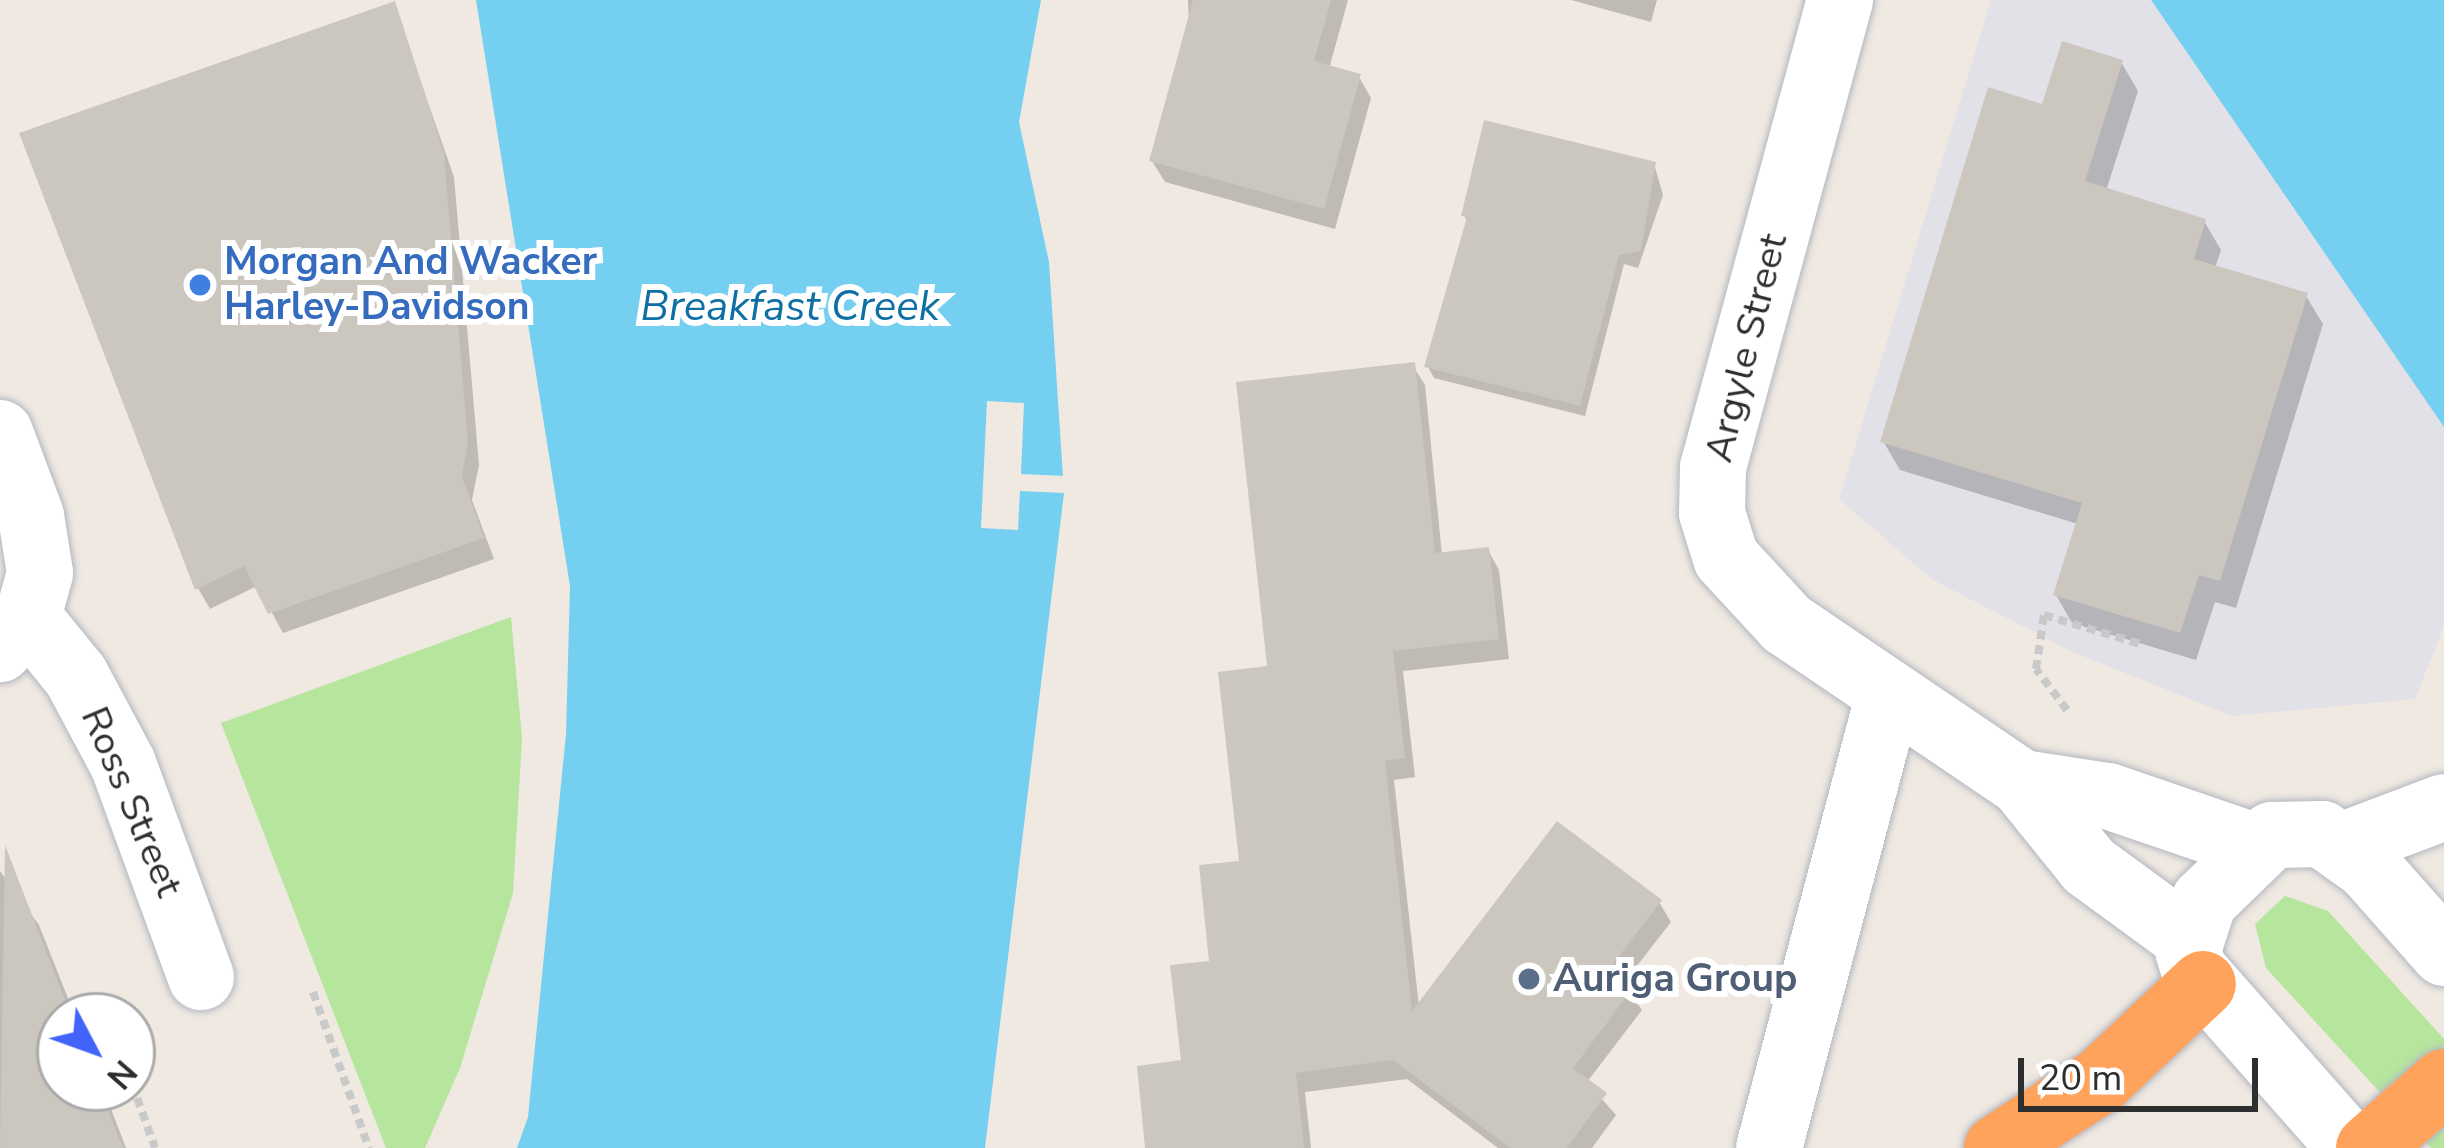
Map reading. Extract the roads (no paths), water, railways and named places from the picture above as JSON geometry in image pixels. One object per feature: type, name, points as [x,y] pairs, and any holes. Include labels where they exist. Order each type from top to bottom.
[{"type":"highway","points":[[1997,1148],[2101,1080],[2196,962]]},
{"type":"highway","points":[[2369,1148],[2444,1082]]},
{"type":"street","name":"Argyle Street","points":[[1840,0],[1713,467],[1712,513],[1726,558],[1752,595],[1888,699],[2022,783],[2089,866],[2196,962],[2351,1148]]},
{"type":"street","name":"Ross Street","points":[[0,434],[31,516],[40,573],[14,633],[76,676],[123,764],[201,977]]},
{"type":"street","points":[[1769,1148],[1888,699]]},
{"type":"street","name":"Argyle Street","points":[[2022,783],[2108,796],[2254,846]]},
{"type":"street","points":[[2344,845],[2444,808]]},
{"type":"street","points":[[2196,962],[2204,901],[2254,846],[2299,829],[2344,845],[2444,953]]},
{"type":"water","name":"Breakfast Creek","points":[[476,0],[1041,0],[1019,122],[1049,262],[1064,493],[985,1148],[517,1148],[528,1117],[566,734],[570,586]]},
{"type":"water","points":[[2151,0],[2444,0],[2444,427]]},
{"type":"place","name":"Morgan And Wacker Harley-Davidson","points":[[200,285]]},
{"type":"place","name":"Auriga Group","points":[[1529,979]]}]
